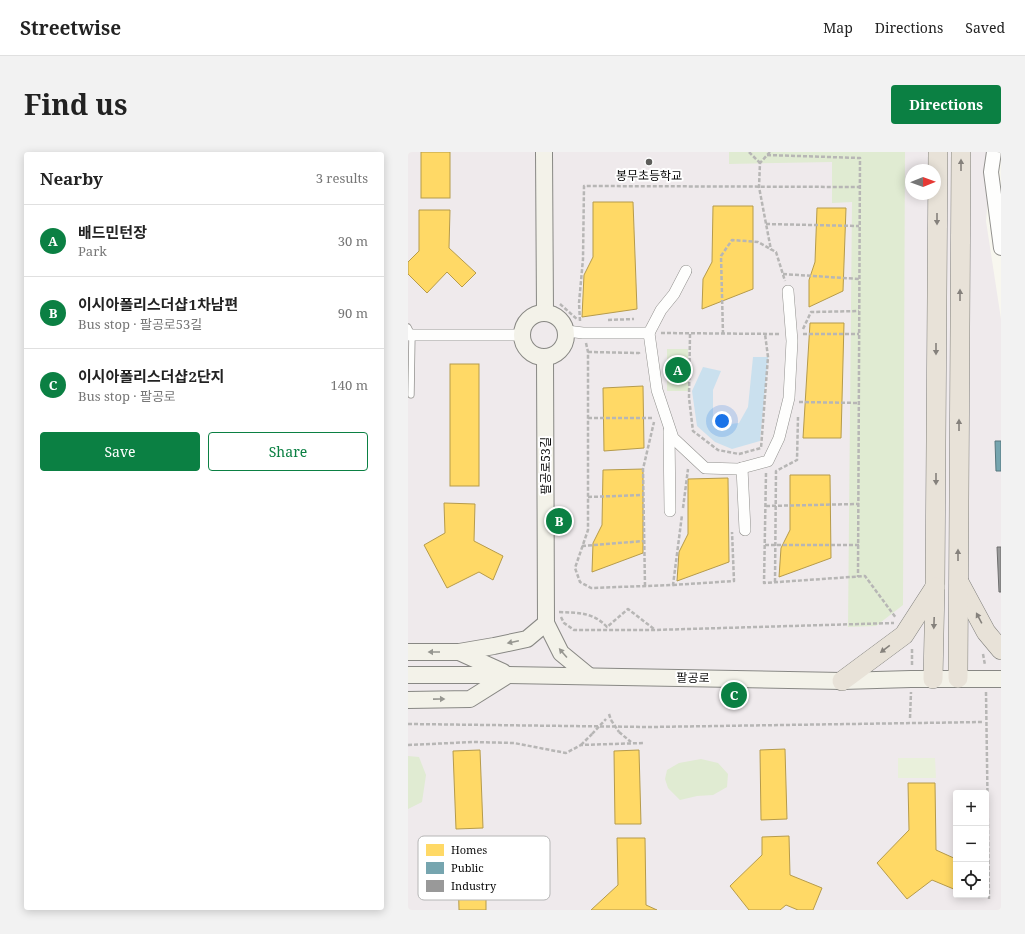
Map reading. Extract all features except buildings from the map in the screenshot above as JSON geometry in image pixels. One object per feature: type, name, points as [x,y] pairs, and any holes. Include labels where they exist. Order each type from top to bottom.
[{"type":"highway","points":[[932,680],[935,587],[938,152]]},
{"type":"highway","points":[[958,678],[961,152]]},
{"type":"highway","points":[[958,580],[986,632],[1001,650]]},
{"type":"highway","points":[[842,681],[904,635],[935,587]]},
{"type":"main road","points":[[544,152],[545,312]]},
{"type":"main road","points":[[545,312],[557,316],[561,320],[566,331],[565,343],[562,348],[557,353],[545,357],[532,353],[523,342],[523,328],[526,322],[538,313],[545,312]]},
{"type":"main road","name":"팔공로53길","points":[[545,357],[546,623]]},
{"type":"main road","points":[[408,652],[459,652],[527,639],[546,623],[561,653],[589,676]]},
{"type":"main road","points":[[459,652],[508,675]]},
{"type":"main road","name":"팔공로","points":[[408,675],[589,676],[842,681],[911,679],[932,680],[958,678],[994,679]]},
{"type":"main road","points":[[408,700],[470,698],[508,675]]},
{"type":"street","points":[[994,152],[992,172],[1001,248]]},
{"type":"street","points":[[686,271],[674,294],[661,310],[649,333],[657,390],[673,438],[705,468],[738,469],[768,461],[779,438],[789,398],[792,334],[788,291]]},
{"type":"street","points":[[566,331],[582,327],[649,333]]},
{"type":"street","points":[[409,332],[522,335]]},
{"type":"street","points":[[669,426],[670,511]]},
{"type":"street","points":[[742,468],[745,530]]},
{"type":"lane","points":[[409,332],[411,395]]},
{"type":"path","points":[[749,152],[760,163]]},
{"type":"path","points":[[770,152],[760,163],[759,187],[771,250]]},
{"type":"path","points":[[767,155],[860,158],[858,577]]},
{"type":"path","points":[[732,528],[734,581],[591,588],[580,582],[575,568],[588,530],[588,352],[582,327],[579,303],[583,259],[584,186],[860,187]]},
{"type":"path","points":[[766,224],[859,226]]},
{"type":"path","points":[[723,334],[721,256],[732,240],[758,242],[776,252],[788,291]]},
{"type":"path","points":[[783,274],[859,279]]},
{"type":"path","points":[[560,300],[560,304],[582,327]]},
{"type":"path","points":[[859,311],[811,312],[801,334],[859,334]]},
{"type":"path","points":[[649,333],[792,334]]},
{"type":"path","points":[[690,334],[689,398],[693,431],[718,450],[739,454],[761,448],[768,357],[765,334]]},
{"type":"path","points":[[588,352],[639,353],[641,360]]},
{"type":"path","points":[[798,394],[798,409]]},
{"type":"path","points":[[798,402],[859,403]]},
{"type":"path","points":[[645,586],[643,469],[656,418],[654,411]]},
{"type":"path","points":[[775,582],[776,471],[797,460],[798,416]]},
{"type":"path","points":[[588,418],[656,418]]},
{"type":"path","points":[[559,604],[559,612],[564,623],[574,630],[654,630],[900,622],[865,576],[764,582],[766,466]]},
{"type":"path","points":[[673,585],[688,469]]},
{"type":"path","points":[[588,497],[644,495]]},
{"type":"path","points":[[766,506],[859,504]]},
{"type":"path","points":[[582,546],[644,541]]},
{"type":"path","points":[[765,545],[858,545]]},
{"type":"path","points":[[559,612],[581,613],[599,619],[607,627],[628,609],[654,630]]},
{"type":"path","points":[[986,632],[982,638],[982,644],[994,679],[989,899]]},
{"type":"path","points":[[408,745],[473,742],[514,743],[566,753],[581,745],[609,714],[619,732],[631,743]]},
{"type":"path","points":[[408,724],[650,727],[984,722]]},
{"type":"path","points":[[581,745],[644,743]]},
{"type":"shaded area","points":[[408,152],[992,152],[986,221],[1001,319],[1001,910],[408,910]]},
{"type":"green space","points":[[729,152],[905,152],[903,605],[876,626],[848,627],[852,202],[832,203],[832,162],[729,164]]},
{"type":"green space","points":[[667,349],[688,349],[689,391],[667,391]]},
{"type":"green space","points":[[408,756],[419,757],[426,775],[422,802],[408,809]]},
{"type":"green space","points":[[898,758],[935,758],[936,778],[898,778]]},
{"type":"green space","points":[[701,759],[718,763],[728,774],[727,787],[713,795],[697,796],[680,800],[668,788],[665,779],[667,770],[679,763]]},
{"type":"water","points":[[753,357],[768,357],[760,441],[732,449],[715,442],[697,426],[692,391],[703,367],[721,371],[713,390],[713,416],[722,425],[739,423],[748,407]]},
{"type":"place","name":"봉무초등학교","points":[[649,162]]},
{"type":"place","name":"배드민턴장","points":[[678,370]]},
{"type":"place","name":"이시아폴리스더샵1차남편","points":[[559,521]]},
{"type":"place","name":"이시아폴리스더샵2단지","points":[[734,695]]}]
